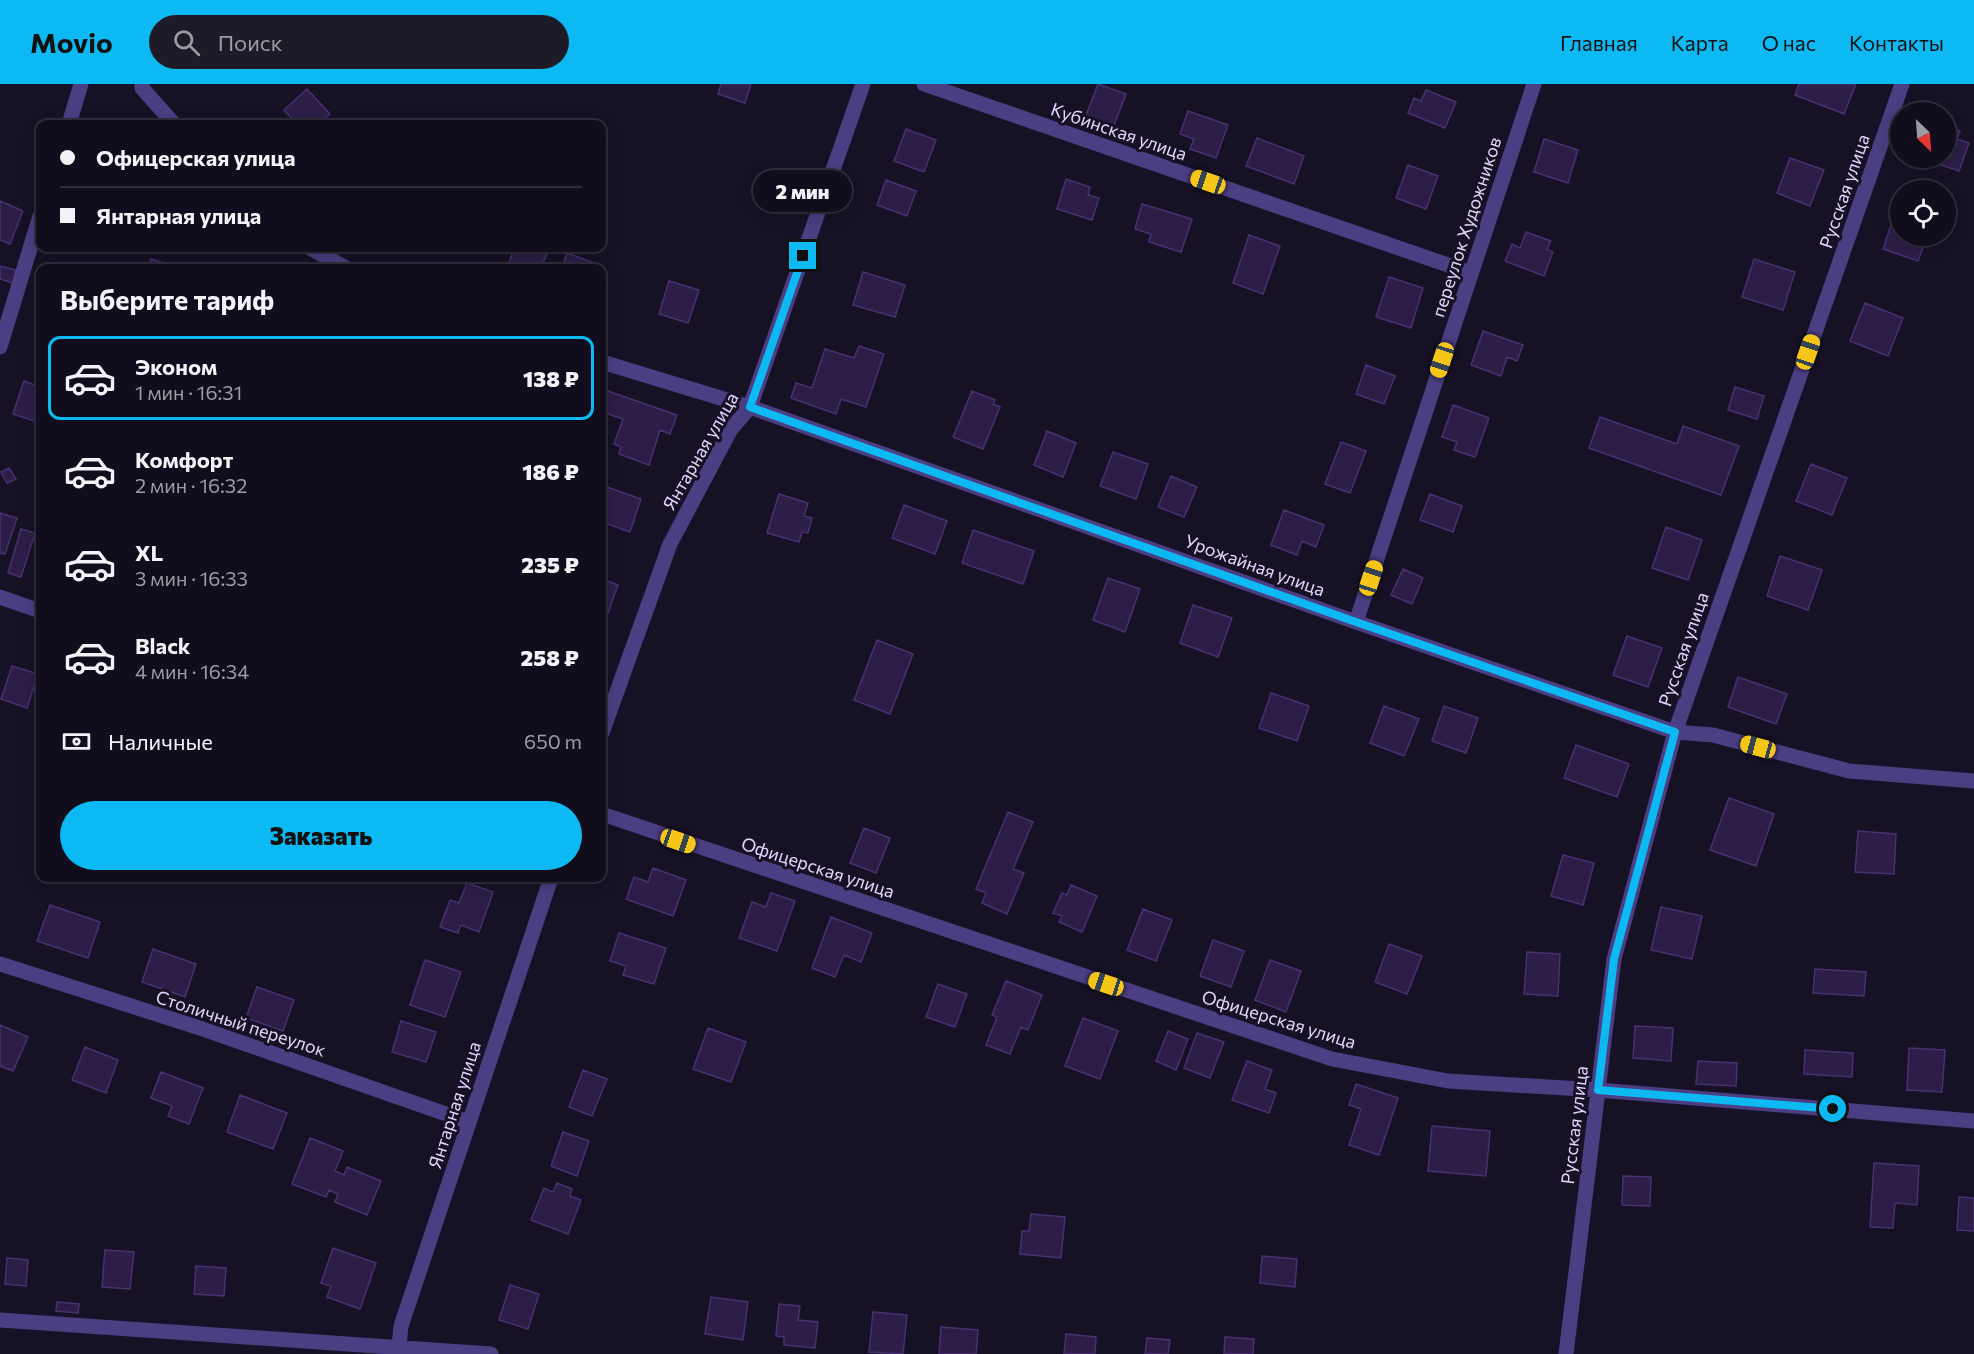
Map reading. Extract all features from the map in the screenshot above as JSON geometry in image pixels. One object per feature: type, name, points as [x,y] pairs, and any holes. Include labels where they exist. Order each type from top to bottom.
[{"type":"street","points":[[70,120],[81,84]]},
{"type":"street","points":[[142,84],[142,88],[170,120]]},
{"type":"street","name":"Янтарная улица","points":[[606,722],[670,544],[731,429],[750,407],[862,84]]},
{"type":"street","name":"Кубинская улица","points":[[924,84],[1471,273]]},
{"type":"street","name":"переулок Художников","points":[[1356,622],[1534,84]]},
{"type":"street","name":"Русская улица","points":[[1566,1354],[1614,959],[1675,732],[1902,84]]},
{"type":"street","points":[[0,346],[36,229]]},
{"type":"street","points":[[316,252],[339,264]]},
{"type":"street","name":"Урожайная улица","points":[[606,363],[750,407],[1356,622],[1675,732],[1713,735],[1849,771],[1974,781]]},
{"type":"street","points":[[0,597],[36,610]]},
{"type":"street","name":"Офицерская улица","points":[[606,815],[1332,1059],[1449,1081],[1598,1090],[1974,1121]]},
{"type":"street","name":"Янтарная улица","points":[[404,1349],[401,1326],[550,882]]},
{"type":"street","name":"Столичный переулок","points":[[0,964],[209,1031],[469,1122]]},
{"type":"street","points":[[0,1320],[491,1354]]},
{"type":"building","points":[[721,84],[751,84],[745,103],[718,94]]},
{"type":"building","points":[[1098,84],[1126,94],[1113,128],[1085,118]]},
{"type":"building","points":[[1799,84],[1856,84],[1844,114],[1795,95]]},
{"type":"building","points":[[307,89],[330,114],[323,120],[293,120],[284,110]]},
{"type":"building","points":[[1426,90],[1456,102],[1445,128],[1408,113],[1414,98],[1421,101]]},
{"type":"building","points":[[1188,111],[1228,125],[1216,158],[1190,149],[1194,139],[1180,134]]},
{"type":"building","points":[[906,129],[936,140],[924,172],[894,161]]},
{"type":"building","points":[[1956,130],[1960,131],[1957,139],[1969,143],[1959,171],[1950,168],[1956,168]]},
{"type":"building","points":[[1257,138],[1304,156],[1294,184],[1246,166]]},
{"type":"building","points":[[1544,139],[1578,150],[1568,183],[1534,172]]},
{"type":"building","points":[[1790,158],[1824,170],[1810,206],[1777,193]]},
{"type":"building","points":[[1408,165],[1438,176],[1426,209],[1396,198]]},
{"type":"building","points":[[1066,179],[1090,187],[1088,195],[1099,198],[1092,220],[1057,209]]},
{"type":"building","points":[[886,180],[916,191],[907,216],[877,205]]},
{"type":"building","points":[[0,201],[23,211],[10,244],[0,240]]},
{"type":"building","points":[[1142,204],[1192,219],[1181,252],[1149,242],[1151,234],[1135,229]]},
{"type":"building","points":[[1890,228],[1890,246],[1923,246],[1918,261],[1883,249]]},
{"type":"building","points":[[1526,232],[1551,241],[1547,249],[1553,252],[1544,276],[1505,261],[1512,244],[1520,248]]},
{"type":"building","points":[[1249,235],[1280,246],[1263,294],[1233,283]]},
{"type":"building","points":[[513,252],[547,252],[543,264],[509,264]]},
{"type":"building","points":[[567,253],[597,264],[563,264]]},
{"type":"building","points":[[151,259],[167,264],[149,264]]},
{"type":"building","points":[[1754,259],[1795,272],[1783,310],[1742,297]]},
{"type":"building","points":[[0,266],[16,270],[13,283],[0,279]]},
{"type":"building","points":[[863,272],[905,285],[895,317],[853,305]]},
{"type":"building","points":[[1389,277],[1423,288],[1411,328],[1376,317]]},
{"type":"building","points":[[669,281],[699,290],[688,323],[659,314]]},
{"type":"building","points":[[1865,303],[1903,318],[1888,356],[1850,341]]},
{"type":"building","points":[[1483,331],[1523,345],[1517,361],[1507,357],[1501,376],[1471,365]]},
{"type":"building","points":[[859,346],[884,354],[866,407],[841,399],[836,414],[791,398],[796,383],[812,388],[825,349],[854,358]]},
{"type":"building","points":[[1366,365],[1395,376],[1384,404],[1356,394]]},
{"type":"building","points":[[24,381],[36,386],[36,422],[13,414]]},
{"type":"building","points":[[1735,387],[1764,396],[1757,419],[1728,410]]},
{"type":"building","points":[[606,390],[677,415],[670,434],[660,430],[649,465],[619,454],[621,447],[614,444],[623,419],[606,413]]},
{"type":"building","points":[[972,391],[995,400],[993,404],[1000,407],[983,449],[953,437]]},
{"type":"building","points":[[1453,405],[1489,418],[1475,457],[1454,450],[1457,442],[1442,437]]},
{"type":"building","points":[[1600,417],[1677,444],[1683,426],[1739,446],[1721,495],[1589,448]]},
{"type":"building","points":[[1047,431],[1076,443],[1063,477],[1034,465]]},
{"type":"building","points":[[1341,442],[1366,451],[1350,493],[1325,484]]},
{"type":"building","points":[[1113,452],[1148,464],[1136,499],[1100,486]]},
{"type":"building","points":[[1811,464],[1847,478],[1832,515],[1796,501]]},
{"type":"building","points":[[9,468],[16,479],[7,483],[1,472]]},
{"type":"building","points":[[1171,476],[1197,487],[1184,517],[1158,507]]},
{"type":"building","points":[[607,487],[641,499],[630,532],[606,523]]},
{"type":"building","points":[[779,494],[808,503],[804,516],[812,518],[808,533],[802,532],[799,542],[767,533]]},
{"type":"building","points":[[1430,494],[1462,506],[1453,532],[1420,520]]},
{"type":"building","points":[[904,505],[947,521],[935,554],[892,538]]},
{"type":"building","points":[[1284,510],[1324,525],[1316,547],[1302,541],[1297,555],[1271,545]]},
{"type":"building","points":[[0,513],[17,518],[5,554],[0,553]]},
{"type":"building","points":[[1666,527],[1702,540],[1688,580],[1652,568]]},
{"type":"building","points":[[21,529],[35,533],[21,577],[8,573]]},
{"type":"building","points":[[973,530],[1034,551],[1023,584],[962,563]]},
{"type":"building","points":[[1780,556],[1822,570],[1808,610],[1767,596]]},
{"type":"building","points":[[1403,569],[1423,578],[1412,604],[1391,595]]},
{"type":"building","points":[[1108,578],[1140,589],[1125,632],[1093,620]]},
{"type":"building","points":[[606,580],[618,585],[606,619]]},
{"type":"building","points":[[1193,605],[1232,618],[1218,657],[1180,643]]},
{"type":"building","points":[[1627,636],[1662,648],[1648,687],[1613,675]]},
{"type":"building","points":[[877,640],[913,654],[890,714],[854,700]]},
{"type":"building","points":[[12,666],[36,673],[27,708],[1,699]]},
{"type":"building","points":[[1738,677],[1787,694],[1776,724],[1728,707]]},
{"type":"building","points":[[1271,693],[1309,706],[1297,741],[1259,728]]},
{"type":"building","points":[[1384,706],[1419,719],[1404,756],[1370,743]]},
{"type":"building","points":[[1444,706],[1478,718],[1466,753],[1432,741]]},
{"type":"building","points":[[1576,745],[1629,764],[1617,797],[1564,778]]},
{"type":"building","points":[[1729,798],[1774,814],[1756,866],[1710,850]]},
{"type":"building","points":[[1008,812],[1033,822],[1013,869],[1024,873],[1007,914],[982,903],[986,893],[976,889]]},
{"type":"building","points":[[864,828],[890,838],[876,873],[850,863]]},
{"type":"building","points":[[1858,831],[1896,834],[1894,874],[1855,872]]},
{"type":"building","points":[[1563,855],[1594,863],[1583,905],[1551,896]]},
{"type":"building","points":[[653,868],[686,880],[673,916],[626,899],[634,877],[648,882]]},
{"type":"building","points":[[467,883],[493,892],[479,932],[461,925],[458,933],[440,927],[450,900],[459,903]]},
{"type":"building","points":[[1071,885],[1097,896],[1082,932],[1059,922],[1062,916],[1053,913],[1062,893],[1067,895]]},
{"type":"building","points":[[771,893],[795,901],[777,951],[739,938],[752,902],[766,907]]},
{"type":"building","points":[[50,905],[100,922],[88,958],[37,941]]},
{"type":"building","points":[[1661,907],[1702,916],[1692,959],[1651,950]]},
{"type":"building","points":[[1143,909],[1172,920],[1156,961],[1127,950]]},
{"type":"building","points":[[831,917],[872,933],[861,962],[844,955],[835,977],[812,968]]},
{"type":"building","points":[[619,933],[666,948],[654,984],[623,975],[626,966],[610,961]]},
{"type":"building","points":[[1213,940],[1244,951],[1231,987],[1200,976]]},
{"type":"building","points":[[1389,944],[1422,956],[1407,994],[1375,982]]},
{"type":"building","points":[[153,949],[196,964],[185,997],[142,982]]},
{"type":"building","points":[[1527,952],[1560,954],[1558,996],[1524,994]]},
{"type":"building","points":[[425,960],[461,972],[445,1017],[410,1005]]},
{"type":"building","points":[[1270,960],[1301,971],[1286,1012],[1255,1000]]},
{"type":"building","points":[[1815,969],[1866,972],[1864,996],[1813,993]]},
{"type":"building","points":[[1006,981],[1042,995],[1028,1030],[1021,1027],[1010,1054],[986,1045],[997,1017],[992,1015]]},
{"type":"building","points":[[938,984],[967,994],[955,1027],[926,1017]]},
{"type":"building","points":[[257,987],[294,1000],[283,1031],[246,1018]]},
{"type":"building","points":[[1083,1018],[1118,1031],[1100,1079],[1065,1066]]},
{"type":"building","points":[[401,1021],[436,1032],[426,1062],[392,1052]]},
{"type":"building","points":[[0,1025],[28,1037],[13,1071],[0,1066]]},
{"type":"building","points":[[1635,1026],[1673,1028],[1671,1061],[1633,1058]]},
{"type":"building","points":[[708,1028],[746,1042],[731,1082],[693,1069]]},
{"type":"building","points":[[1168,1031],[1188,1039],[1176,1070],[1156,1061]]},
{"type":"building","points":[[1197,1033],[1224,1042],[1210,1078],[1184,1068]]},
{"type":"building","points":[[85,1047],[118,1060],[106,1093],[72,1080]]},
{"type":"building","points":[[1909,1048],[1945,1050],[1942,1092],[1907,1090]]},
{"type":"building","points":[[1805,1050],[1853,1053],[1852,1077],[1804,1074]]},
{"type":"building","points":[[1247,1061],[1272,1070],[1265,1089],[1276,1093],[1269,1113],[1232,1100]]},
{"type":"building","points":[[1698,1061],[1737,1063],[1736,1086],[1696,1084]]},
{"type":"building","points":[[583,1070],[607,1079],[592,1116],[569,1107]]},
{"type":"building","points":[[161,1072],[203,1088],[189,1124],[168,1116],[172,1106],[151,1098]]},
{"type":"building","points":[[1356,1084],[1398,1098],[1379,1155],[1349,1145],[1361,1109],[1349,1105]]},
{"type":"building","points":[[240,1095],[287,1113],[273,1149],[227,1132]]},
{"type":"building","points":[[1432,1126],[1490,1131],[1486,1176],[1428,1171]]},
{"type":"building","points":[[563,1132],[589,1141],[577,1176],[551,1166]]},
{"type":"building","points":[[310,1138],[343,1151],[335,1171],[344,1175],[347,1167],[381,1181],[367,1215],[335,1202],[338,1194],[329,1190],[326,1197],[292,1184]]},
{"type":"building","points":[[1874,1163],[1919,1166],[1917,1205],[1895,1203],[1893,1228],[1870,1227]]},
{"type":"building","points":[[1623,1176],[1651,1177],[1650,1206],[1622,1205]]},
{"type":"building","points":[[557,1183],[572,1189],[570,1196],[581,1200],[568,1234],[531,1220],[544,1188],[553,1192]]},
{"type":"building","points":[[1959,1197],[1974,1198],[1974,1231],[1957,1230]]},
{"type":"building","points":[[1031,1214],[1065,1217],[1061,1258],[1020,1254],[1022,1231],[1029,1231]]},
{"type":"building","points":[[333,1248],[376,1263],[360,1309],[327,1297],[331,1286],[321,1283]]},
{"type":"building","points":[[105,1250],[134,1252],[130,1289],[102,1287]]},
{"type":"building","points":[[1262,1256],[1297,1259],[1295,1287],[1260,1283]]},
{"type":"building","points":[[7,1258],[28,1260],[26,1286],[5,1284]]},
{"type":"building","points":[[196,1266],[226,1268],[224,1296],[194,1294]]},
{"type":"building","points":[[510,1285],[539,1294],[528,1329],[499,1320]]},
{"type":"building","points":[[711,1297],[748,1302],[743,1340],[705,1334]]},
{"type":"building","points":[[57,1302],[79,1304],[78,1313],[56,1311]]},
{"type":"building","points":[[779,1304],[800,1306],[798,1320],[818,1322],[815,1348],[784,1345],[784,1337],[776,1336]]},
{"type":"building","points":[[873,1312],[907,1315],[903,1354],[869,1352]]},
{"type":"building","points":[[941,1327],[978,1330],[976,1354],[939,1354]]},
{"type":"building","points":[[1066,1334],[1096,1337],[1095,1354],[1064,1354]]},
{"type":"building","points":[[1225,1337],[1254,1339],[1253,1354],[1224,1354]]},
{"type":"building","points":[[1147,1338],[1170,1340],[1168,1354],[1145,1354]]},
{"type":"route","points":[[803,256],[750,407],[1356,622],[1675,732],[1614,959],[1598,1090],[1833,1109]]}]
